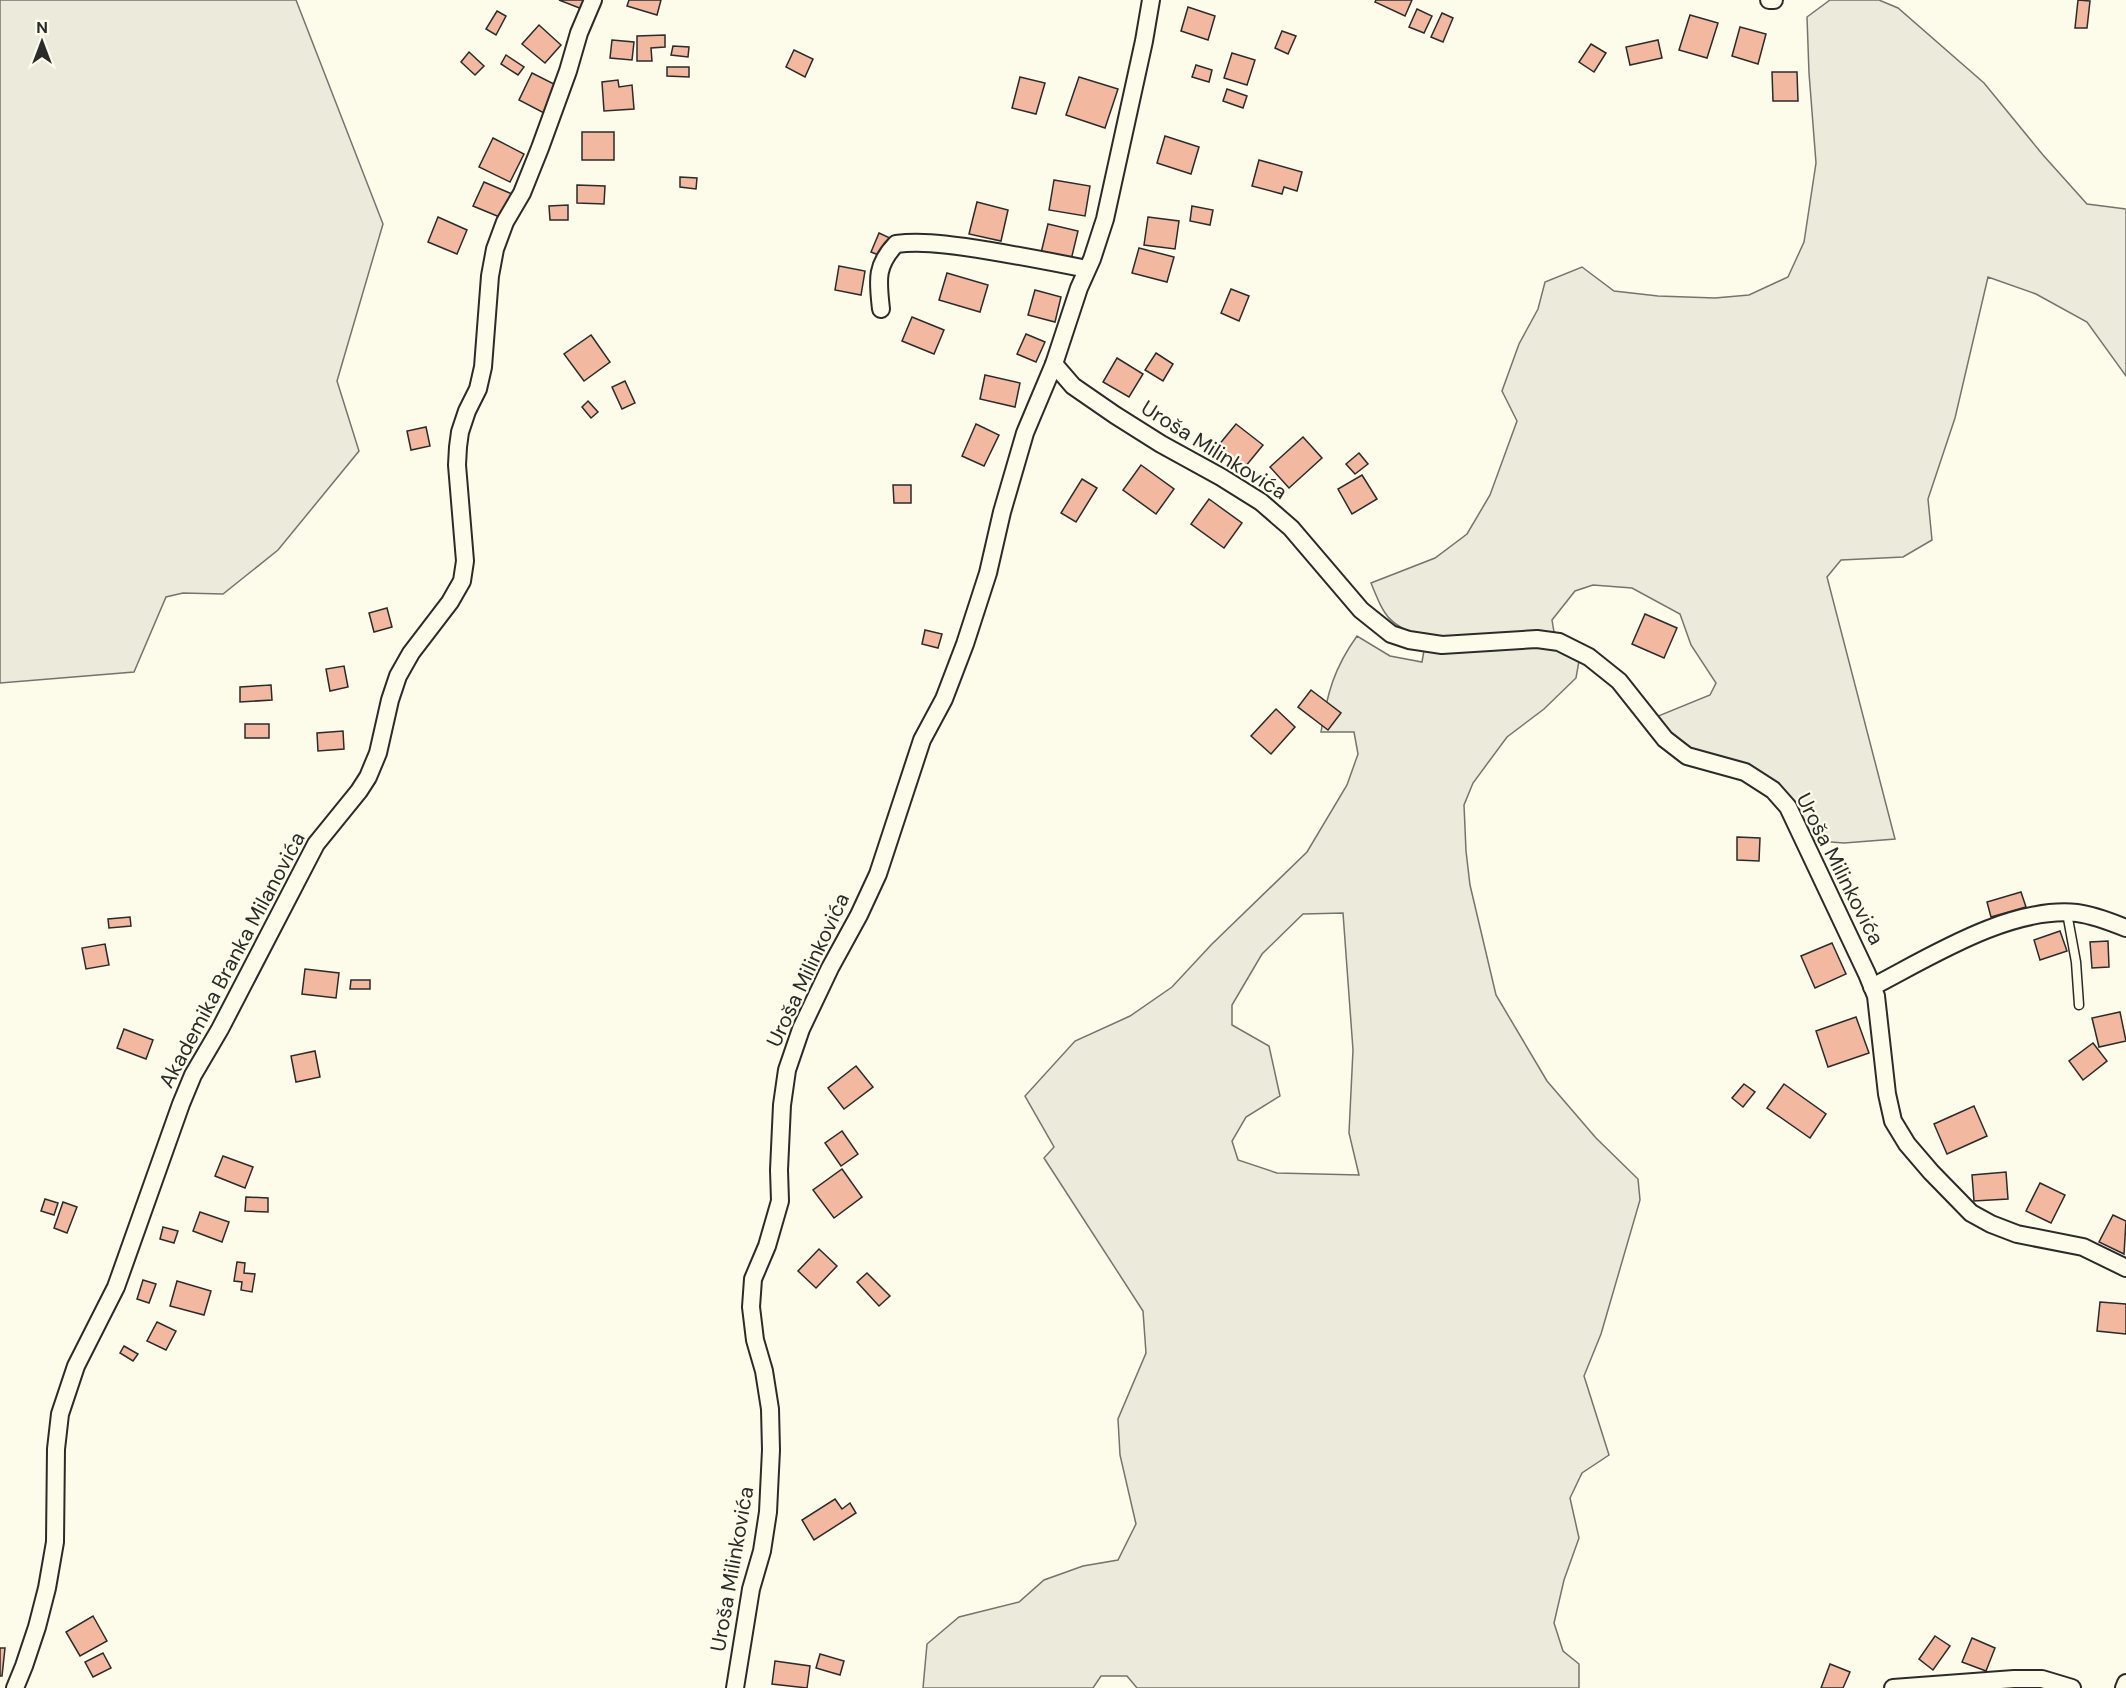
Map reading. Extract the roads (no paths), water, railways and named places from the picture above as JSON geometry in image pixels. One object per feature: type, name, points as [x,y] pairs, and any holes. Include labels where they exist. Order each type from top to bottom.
[{"type":"street","name":"Akademika Branka Milanovića","points":[[15,1688],[37,1628],[55,1542],[56,1449],[60,1414],[76,1366],[116,1287],[181,1104],[193,1075],[220,1029],[315,844],[368,777],[378,753],[398,676],[411,653],[450,602],[462,581],[465,561],[457,465],[458,447],[460,432],[478,389],[483,367],[490,276],[495,249],[505,222],[522,194],[568,71],[579,33],[593,0]]},
{"type":"street","name":"Uroša Milinkovića","points":[[735,1688],[751,1589],[762,1551],[768,1512],[770,1409],[765,1371],[755,1340],[750,1307],[753,1279],[767,1246],[780,1201],[782,1105],[787,1070],[801,1029],[878,874],[922,740],[944,699],[965,645],[988,573],[1002,512],[1025,433],[1054,364],[1105,219],[1151,0]]},
{"type":"street","points":[[1769,0],[1774,0]]},
{"type":"street","points":[[881,309],[878,278],[885,256],[896,244],[909,242],[959,246],[1087,269]]},
{"type":"street","name":"Uroša Milinkovića","points":[[1054,364],[1073,386],[1114,415],[1261,502],[1291,528],[1361,610],[1391,634],[1409,640],[1442,645],[1537,639],[1559,642],[1589,657],[1619,681],[1665,739],[1687,756],[1745,772],[1773,790],[1788,807],[1872,987],[1893,1121],[1907,1144],[1971,1213],[2017,1234],[2083,1247],[2126,1268]]},
{"type":"street","points":[[1872,987],[1960,940],[2013,921],[2054,912],[2079,913],[2126,928]]},
{"type":"street","points":[[1893,1688],[2042,1679],[2072,1688]]},
{"type":"street","points":[[2124,1688],[2126,1683]]},
{"type":"lane","points":[[2067,913],[2076,962],[2079,1005]]}]
